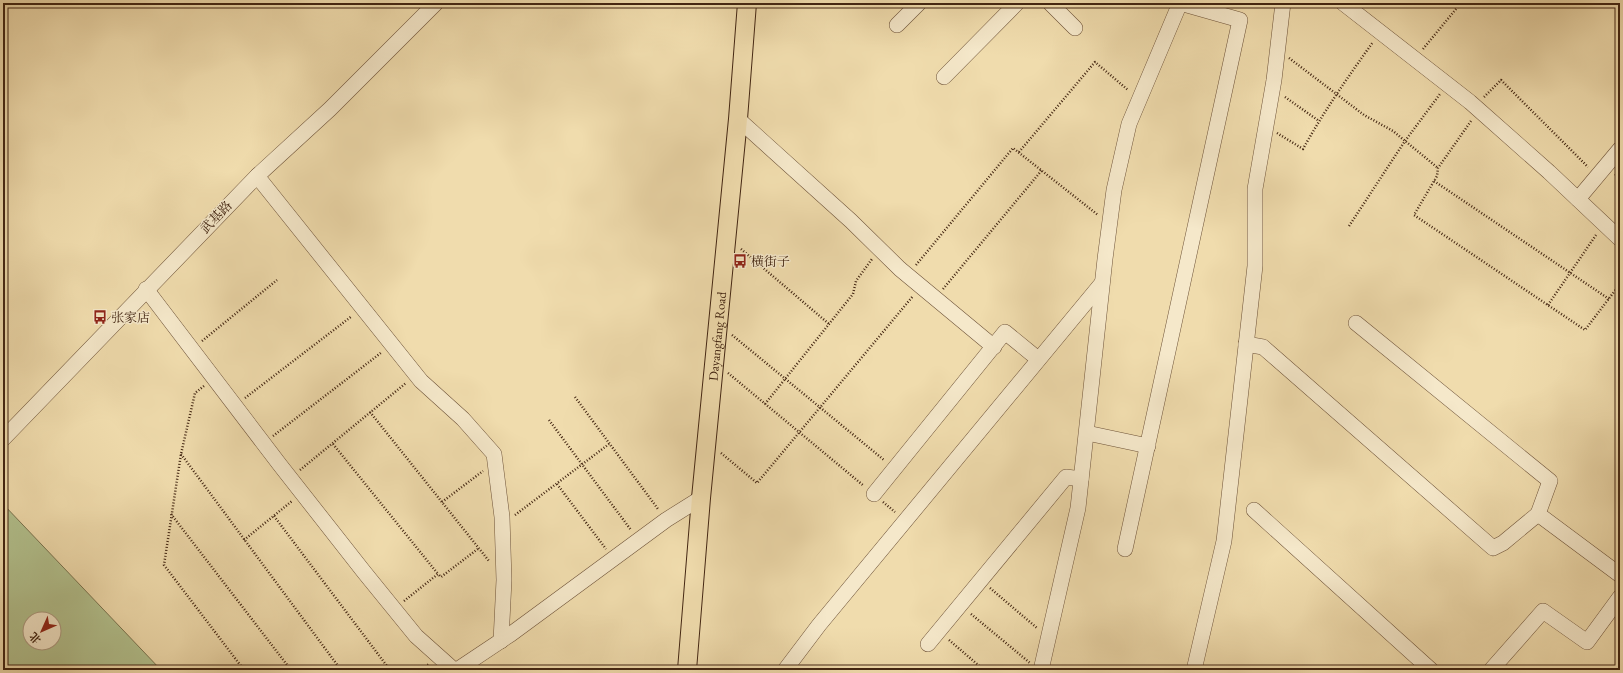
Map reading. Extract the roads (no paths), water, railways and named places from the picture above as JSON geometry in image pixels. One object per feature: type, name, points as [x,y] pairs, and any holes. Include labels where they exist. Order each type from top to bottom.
[{"type":"main road","name":"Dayangfang Road","points":[[687,670],[706,441],[738,119],[747,3]]},
{"type":"street","name":"武基路","points":[[3,439],[146,289],[257,176],[330,109],[436,3]]},
{"type":"street","points":[[897,25],[919,3]]},
{"type":"street","points":[[944,76],[1017,3]]},
{"type":"street","points":[[1050,3],[1075,28]]},
{"type":"street","points":[[1037,667],[1048,638],[1078,508],[1102,282],[1114,190],[1129,124],[1180,3],[1240,20],[1126,549]]},
{"type":"street","points":[[1194,670],[1224,541],[1255,266],[1255,188],[1273,88],[1283,3]]},
{"type":"street","points":[[1342,3],[1478,108],[1620,239]]},
{"type":"street","points":[[738,119],[907,275],[994,347]]},
{"type":"street","points":[[1578,200],[1620,149]]},
{"type":"street","points":[[257,176],[416,375],[463,419],[494,454],[502,525],[504,580],[501,641]]},
{"type":"street","points":[[785,670],[819,625],[1102,282]]},
{"type":"street","points":[[146,289],[302,494],[416,636],[456,670],[501,641],[638,540],[701,498]]},
{"type":"street","points":[[1246,344],[1262,347],[1493,548],[1503,543],[1538,514],[1550,481],[1356,323]]},
{"type":"street","points":[[874,494],[1005,332],[1038,359]]},
{"type":"street","points":[[1087,433],[1148,446]]},
{"type":"street","points":[[928,644],[1066,478],[1082,479]]},
{"type":"street","points":[[1254,510],[1430,670]]},
{"type":"street","points":[[1538,514],[1620,575]]},
{"type":"street","points":[[1491,670],[1543,611],[1587,642],[1620,597]]},
{"type":"place","name":"横街子","points":[[740,261]]},
{"type":"place","name":"张家店","points":[[100,317]]}]
